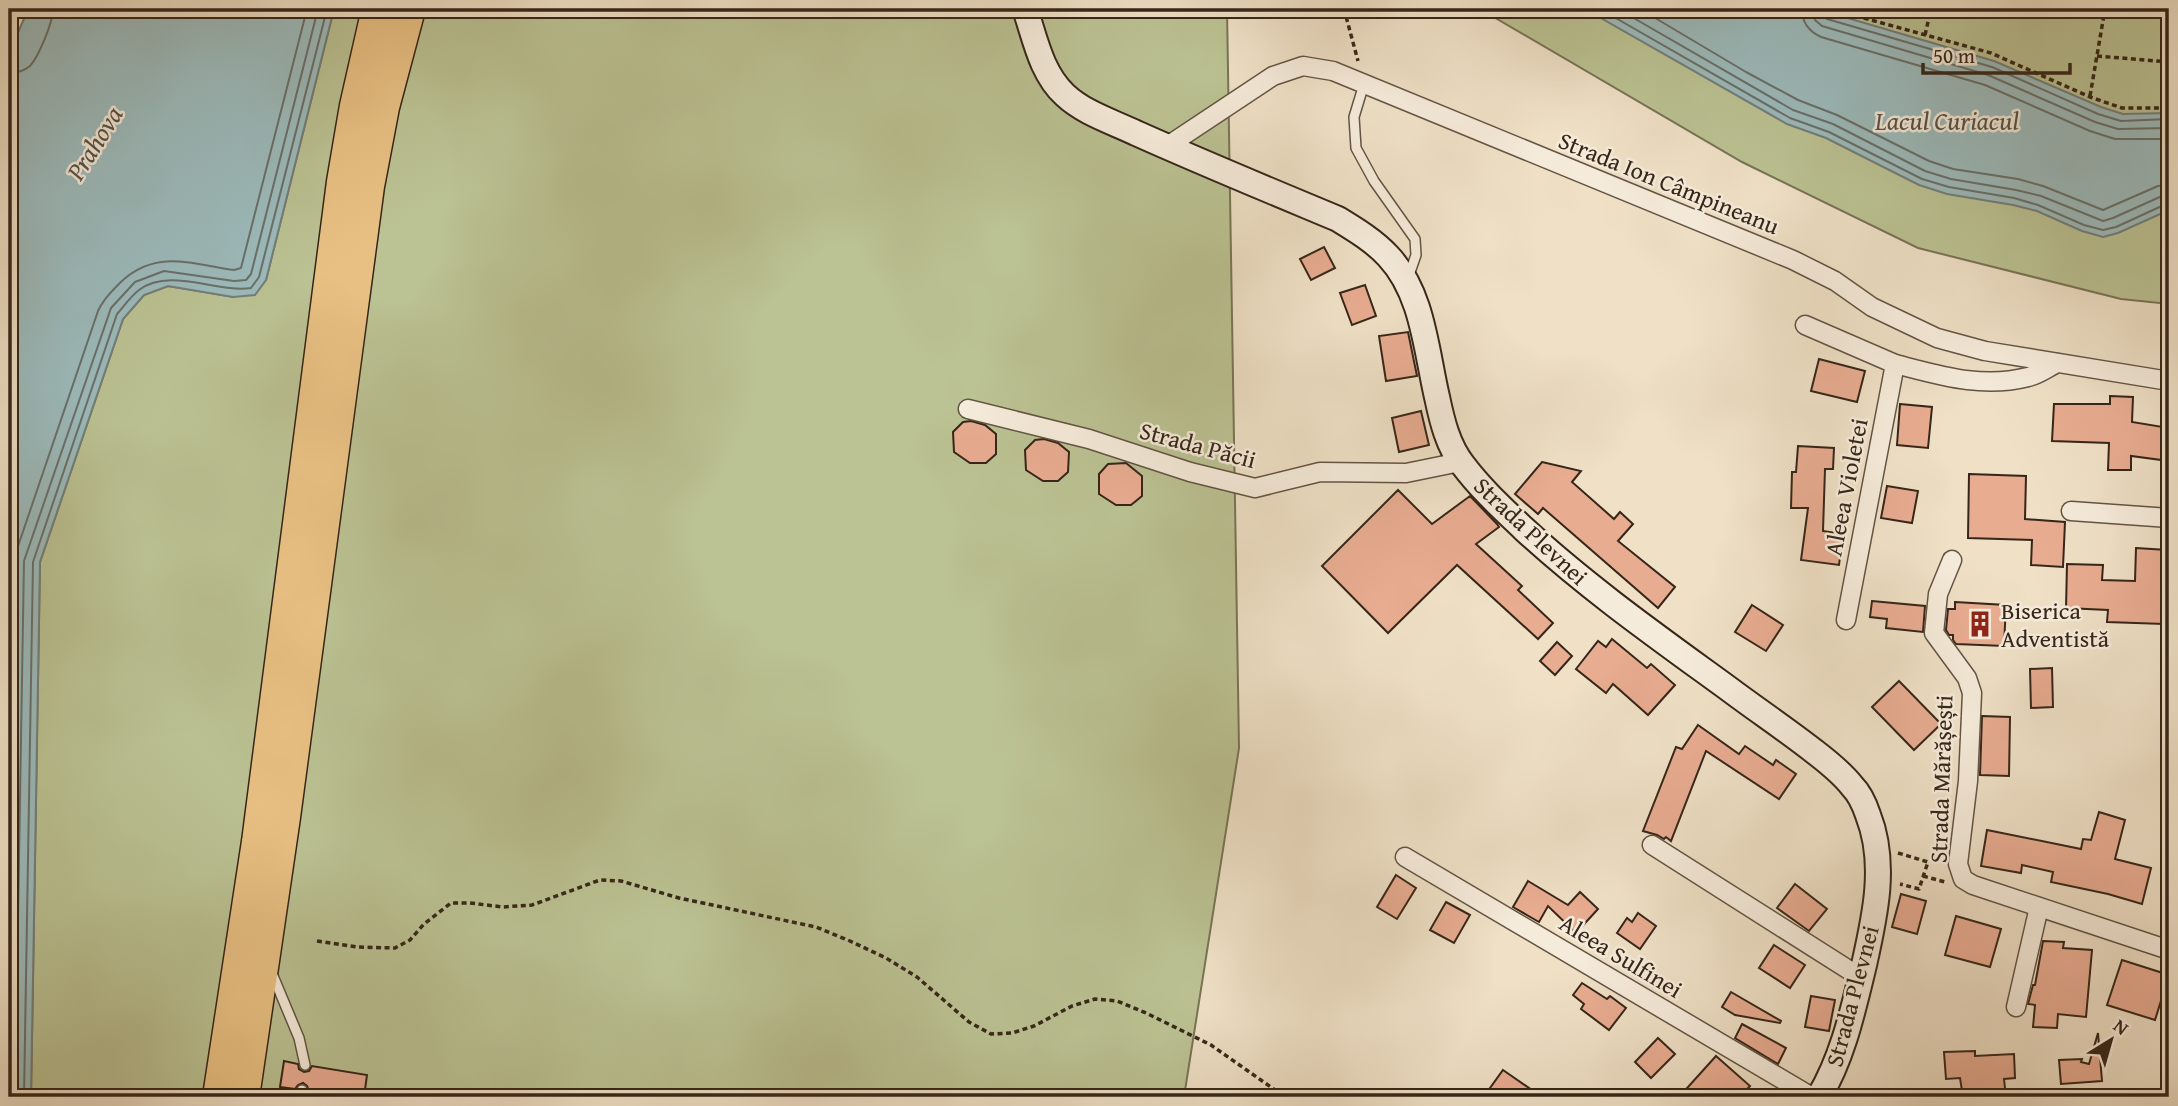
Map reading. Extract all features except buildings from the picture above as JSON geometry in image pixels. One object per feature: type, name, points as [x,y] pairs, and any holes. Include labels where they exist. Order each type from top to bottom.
[{"type":"highway","points":[[219,1097],[258,842],[343,182],[356,106],[378,9]]},
{"type":"highway","points":[[243,1097],[366,199],[383,107],[409,9]]},
{"type":"main road","name":"Strada Plevnei","points":[[1025,9],[1043,63],[1065,96],[1166,147],[1338,219],[1362,234],[1388,256],[1407,281],[1418,310],[1441,418],[1460,462],[1499,506],[1572,572],[1806,745],[1854,787],[1869,816],[1876,846],[1876,908],[1837,1063],[1819,1097]]},
{"type":"street","name":"Strada Ion Câmpineanu","points":[[1166,147],[1273,76],[1303,66],[1333,71],[1793,260],[1835,281],[1872,307],[1937,338],[1985,351],[2169,381]]},
{"type":"street","points":[[1805,326],[1895,364],[1957,380],[1978,383],[2030,377],[2057,363]]},
{"type":"street","name":"Aleea Violetei","points":[[1846,620],[1895,364]]},
{"type":"street","name":"Strada Păcii","points":[[968,409],[1089,439],[1191,472],[1255,488],[1321,472],[1406,473],[1460,462]]},
{"type":"street","points":[[2070,511],[2169,518]]},
{"type":"street","name":"Strada Mărășești","points":[[1952,560],[1938,594],[1934,633],[1967,678],[1972,693],[1972,723],[1958,864],[1963,879],[1973,885],[2169,950]]},
{"type":"street","points":[[1652,845],[1860,977]]},
{"type":"street","name":"Aleea Sulfinei","points":[[1405,857],[1812,1097]]},
{"type":"street","points":[[2015,1007],[2039,907]]},
{"type":"lane","points":[[1364,83],[1354,117],[1356,148],[1374,181],[1415,239],[1416,255],[1407,281]]},
{"type":"lane","points":[[264,956],[279,985],[299,1038],[304,1065]]},
{"type":"path","points":[[1344,9],[1364,83]]},
{"type":"path","points":[[1831,9],[1991,53],[2090,97],[2122,108],[2169,108]]},
{"type":"path","points":[[1925,35],[1931,9]]},
{"type":"path","points":[[2090,97],[2105,9]]},
{"type":"path","points":[[2097,56],[2169,62]]},
{"type":"path","points":[[1897,852],[1928,862],[1919,889],[1899,883]]},
{"type":"path","points":[[1923,876],[1950,884]]},
{"type":"path","points":[[317,941],[357,947],[395,948],[410,940],[451,903],[503,907],[532,905],[600,880],[621,881],[679,898],[816,927],[850,941],[917,976],[969,1022],[992,1034],[1012,1033],[1034,1026],[1072,1006],[1096,999],[1117,1002],[1211,1045],[1285,1097]]},
{"type":"green space","points":[[334,9],[1227,9],[1239,748],[1184,1097],[31,1097],[40,562],[123,319],[144,295],[168,286],[234,297],[266,280]]},
{"type":"green space","points":[[1480,9],[2169,9],[2169,304],[2121,299],[1918,248],[1742,162]]},
{"type":"water","name":"Prahova","points":[[28,9],[334,9],[266,280],[255,295],[233,297],[168,286],[144,295],[123,319],[40,562],[31,1097],[9,1097],[9,54]]},
{"type":"water","name":"Lacul Curiacul","points":[[1585,9],[1817,9],[1994,61],[2123,114],[2169,113],[2169,210],[2103,237],[2082,231],[2037,211],[1947,194],[1919,185],[1826,138],[1787,124]]},
{"type":"place","name":"Biserica Adventistă","points":[[1980,624]]}]
